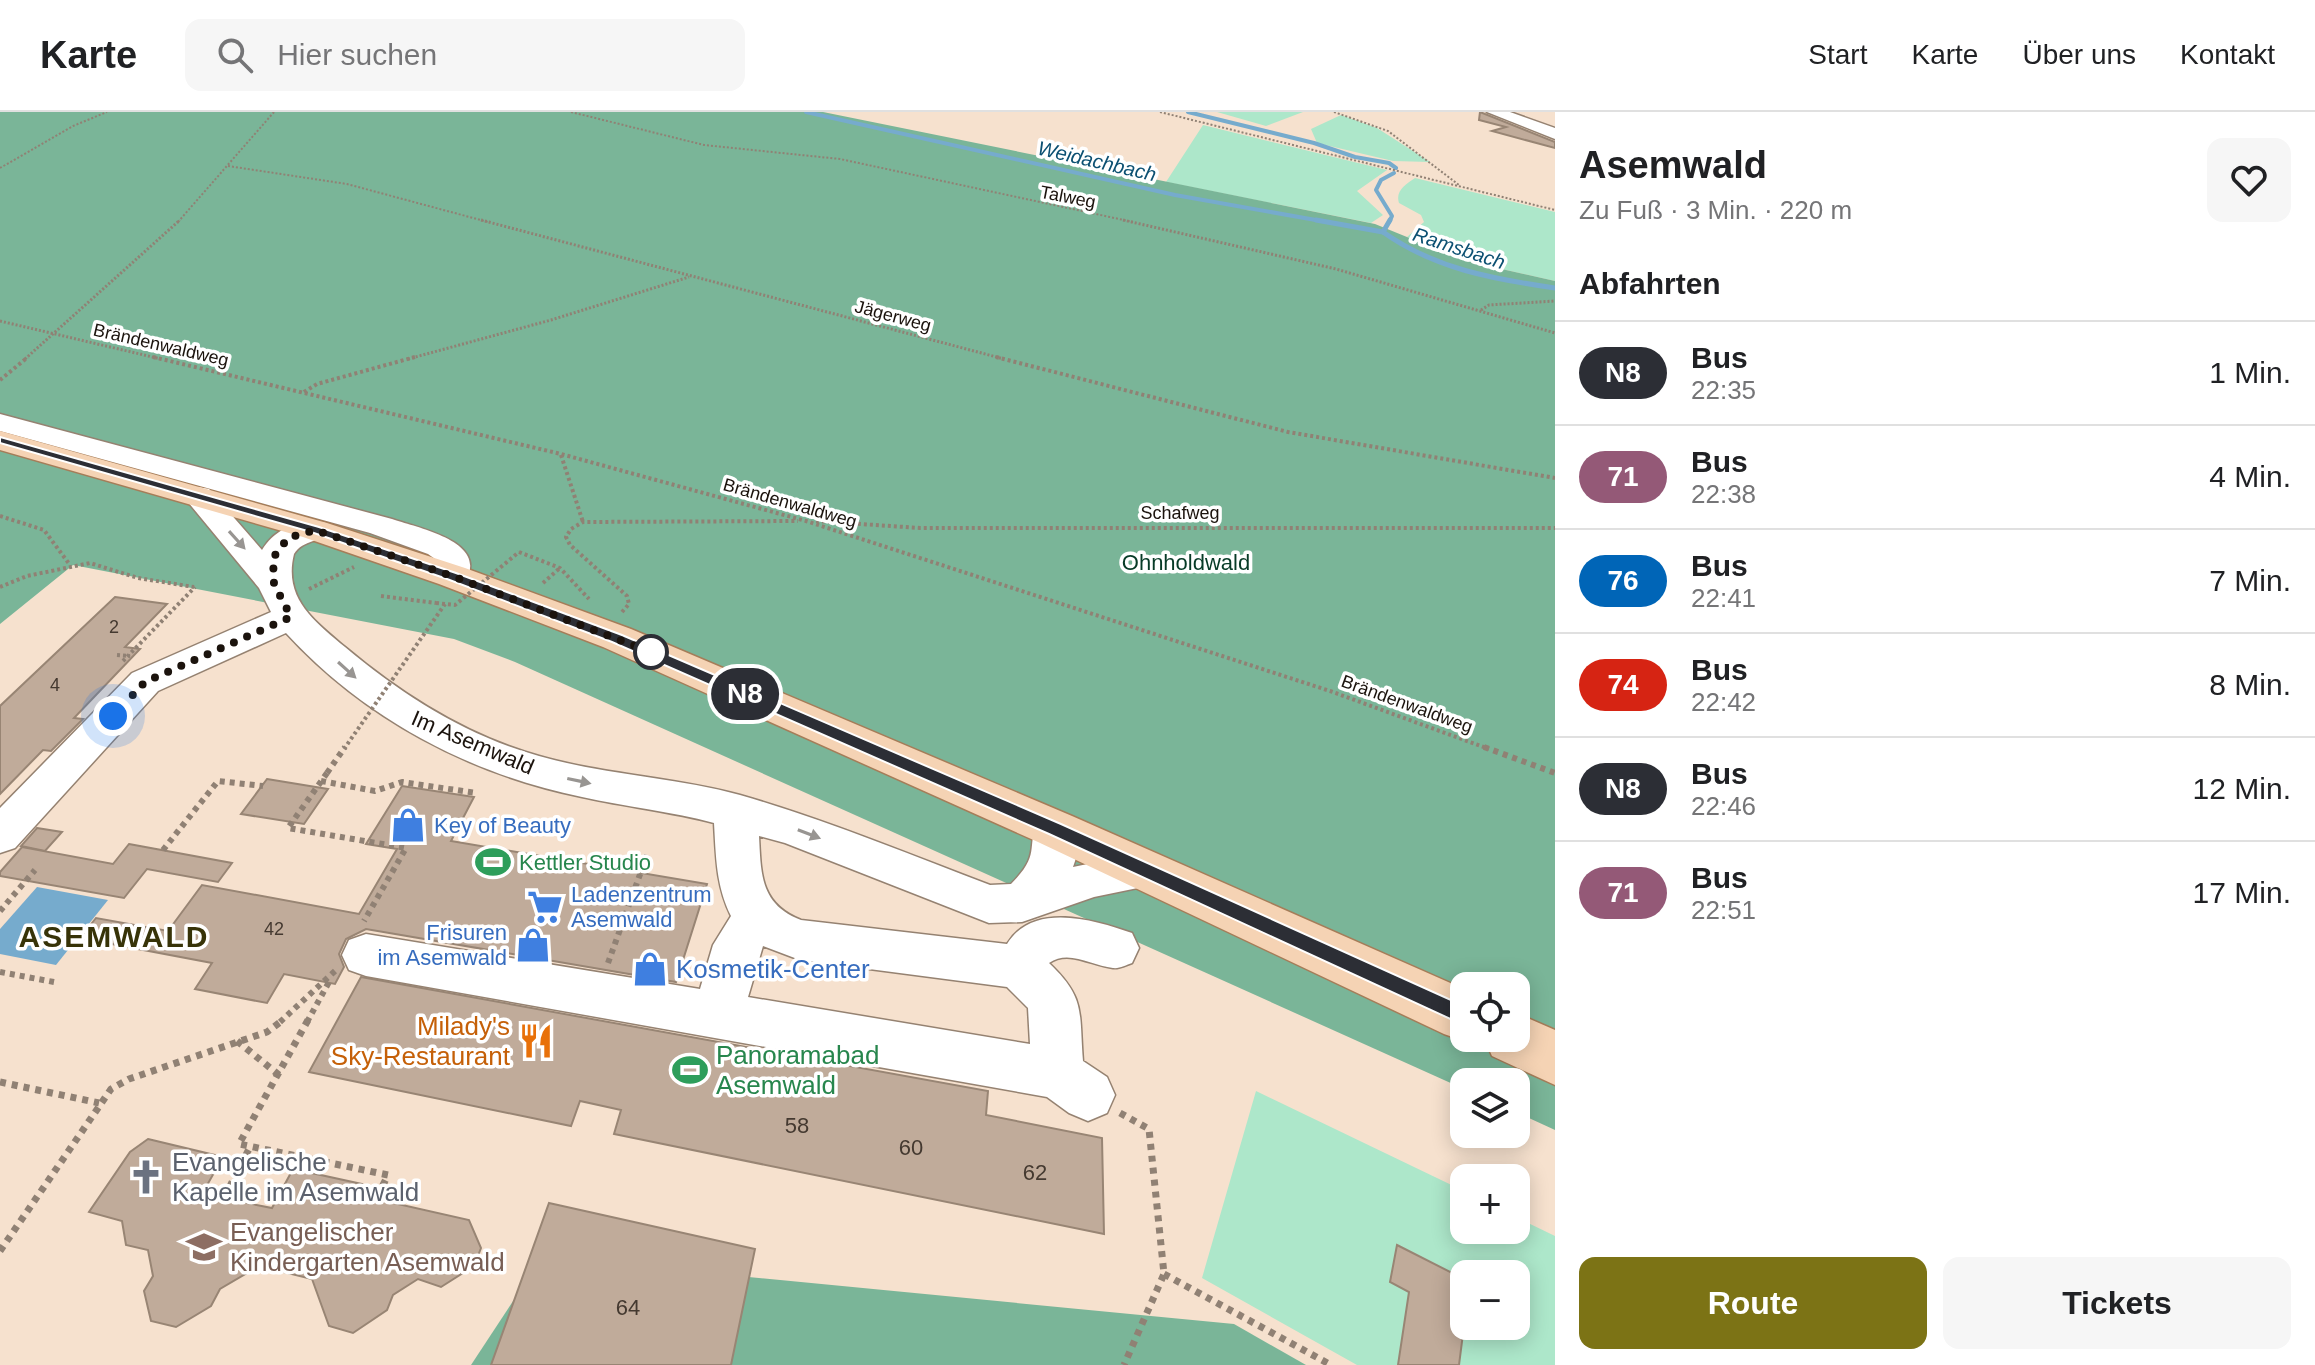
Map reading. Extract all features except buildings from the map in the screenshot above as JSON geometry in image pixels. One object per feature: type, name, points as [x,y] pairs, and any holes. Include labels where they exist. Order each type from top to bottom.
[{"type":"main road","points":[[0,440],[315,530],[444,595],[652,652],[1055,829],[1450,1010]]},
{"type":"main road","points":[[1530,1046],[1555,1058]]},
{"type":"street","points":[[1495,112],[1555,134]]},
{"type":"street","points":[[0,422],[381,526],[440,547],[452,555],[444,595]]},
{"type":"street","name":"Im Asemwald","points":[[198,496],[282,600],[375,693],[437,731],[528,769],[735,810],[795,829],[959,895],[989,904],[1022,903],[1093,879],[1146,870]]},
{"type":"street","points":[[0,836],[145,682],[282,600],[273,558],[281,545],[300,532],[315,530]]},
{"type":"street","points":[[349,956],[718,1014],[1073,1084],[1053,999],[1020,967],[800,940],[779,934],[757,918],[746,904],[741,886],[735,810]]},
{"type":"street","points":[[1022,903],[1053,867],[1058,851],[1055,829]]},
{"type":"street","points":[[718,1014],[737,945],[757,918]]},
{"type":"street","points":[[1020,967],[1033,946],[1056,939],[1085,939],[1115,948]]},
{"type":"path","points":[[0,168],[73,126],[107,112]]},
{"type":"path","points":[[0,380],[55,335],[179,221],[274,112]]},
{"type":"path","name":"Talweg","points":[[571,112],[694,143],[840,159],[1207,238],[1336,269],[1555,333]]},
{"type":"path","points":[[1160,112],[1555,210]]},
{"type":"path","points":[[1334,112],[1388,131],[1463,188]]},
{"type":"path","name":"Jägerweg","points":[[228,166],[347,184],[1288,432],[1555,478]]},
{"type":"path","points":[[303,393],[317,384],[551,320],[691,277]]},
{"type":"path","points":[[1480,311],[1489,305],[1555,301]]},
{"type":"path","name":"Brändenwaldweg","points":[[0,321],[561,454],[806,521],[1330,691],[1555,773]]},
{"type":"path","points":[[561,454],[583,522]]},
{"type":"path","points":[[0,516],[44,530],[70,565]]},
{"type":"path","points":[[622,613],[629,604],[627,596],[593,568],[566,537],[571,529],[583,522],[806,521]]},
{"type":"path","name":"Schafweg","points":[[806,521],[920,528],[1555,528]]},
{"type":"path","points":[[387,589],[381,596],[444,595],[455,605],[519,552],[560,568],[540,586]]},
{"type":"path","points":[[0,587],[70,565],[98,564],[138,578],[195,587]]},
{"type":"path","points":[[337,577],[354,567]]},
{"type":"path","points":[[376,1199],[388,1175],[239,1144],[349,956],[406,848],[288,828],[444,595]]},
{"type":"path","points":[[163,850],[218,781],[263,786]]},
{"type":"path","points":[[321,781],[375,791],[402,782],[476,793]]},
{"type":"path","points":[[596,995],[647,855]]},
{"type":"path","points":[[0,911],[35,870]]},
{"type":"path","points":[[0,1251],[111,1089],[129,1079],[267,1032],[349,956]]},
{"type":"path","points":[[0,972],[54,982]]},
{"type":"path","points":[[236,1041],[279,1075]]},
{"type":"path","points":[[0,1082],[99,1103]]},
{"type":"path","points":[[1073,1084],[1149,1129],[1164,1274],[1124,1365]]},
{"type":"path","points":[[224,1198],[250,1147]]},
{"type":"path","points":[[1164,1274],[1331,1365]]},
{"type":"green space","name":"Ohnholdwald","points":[[0,112],[823,112],[1375,224],[1466,261],[1555,281],[1555,1130],[1530,1118],[1530,1068],[1450,1068],[1450,1083],[515,662],[454,639],[73,565],[0,624]]},
{"type":"green space","points":[[1217,112],[1303,112],[1266,126]]},
{"type":"green space","points":[[1341,115],[1377,128],[1430,162],[1393,161],[1317,143],[1311,129]]},
{"type":"green space","points":[[1203,125],[1387,170],[1357,191],[1383,215],[1371,223],[1166,182]]},
{"type":"green space","points":[[1415,178],[1555,212],[1555,281],[1466,261],[1407,237],[1424,222],[1421,215],[1399,203],[1398,199],[1400,191]]},
{"type":"green space","points":[[1256,1091],[1450,1184],[1450,1244],[1530,1244],[1530,1224],[1555,1236],[1555,1365],[1357,1365],[1202,1278]]},
{"type":"green space","points":[[542,1257],[1234,1324],[1306,1365],[471,1365]]},
{"type":"water","points":[[37,887],[108,900],[56,965],[0,954],[0,929]]},
{"type":"waterway","name":"Weidachbach","points":[[806,112],[1175,195],[1327,222]]},
{"type":"waterway","name":"Ramsbach","points":[[1188,112],[1314,143],[1355,157],[1389,163],[1396,168]]},
{"type":"waterway","name":"Ramsbach","points":[[1390,220],[1392,216],[1376,190],[1381,180],[1394,173]]},
{"type":"waterway","name":"Weidachbach","points":[[1316,220],[1383,232]]},
{"type":"waterway","name":"Ramsbach","points":[[1383,232],[1390,220]]},
{"type":"waterway","name":"Ramsbach","points":[[1383,232],[1444,264],[1509,281],[1555,288]]},
{"type":"bus line","name":"N8","points":[[0,440],[315,530],[452,576],[617,638],[1055,829],[1450,1009]]},
{"type":"place","name":"Key of Beauty","points":[[408,825]]},
{"type":"place","name":"Kettler Studio","points":[[493,862]]},
{"type":"place","name":"Ladenzentrum Asemwald","points":[[545,907]]},
{"type":"place","name":"Frisuren im Asemwald","points":[[533,945]]},
{"type":"place","name":"Kosmetik-Center","points":[[650,969]]},
{"type":"place","name":"Milady's Sky-Restaurant","points":[[536,1041]]},
{"type":"place","name":"Panoramabad Asemwald","points":[[690,1070]]},
{"type":"place","name":"Evangelische Kapelle im Asemwald","points":[[146,1177]]},
{"type":"place","name":"Evangelischer Kindergarten Asemwald","points":[[204,1247]]},
{"type":"district","name":"ASEMWALD","points":[[114,937]]},
{"type":"route","points":[[113,716],[145,682],[291,617],[274,584],[273,558],[288,538],[315,530],[452,576],[651,652]]}]
